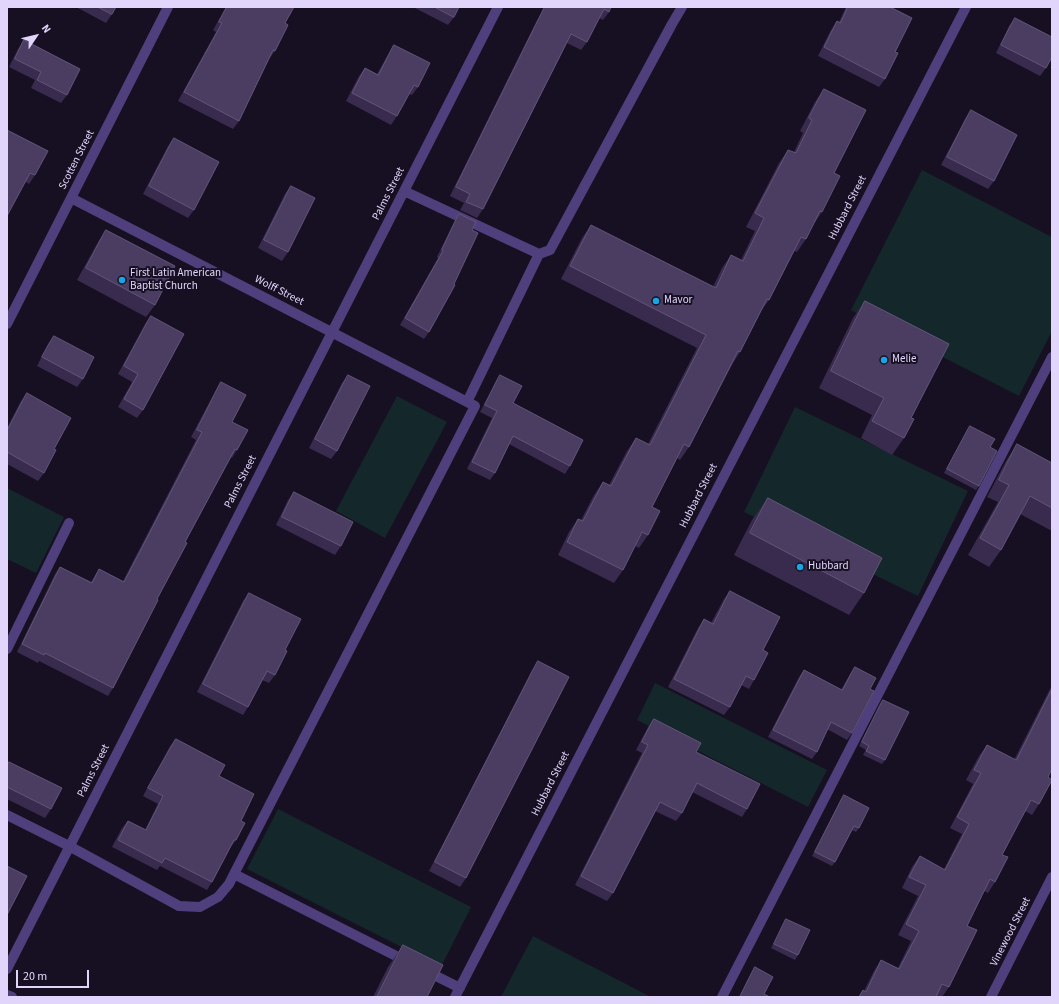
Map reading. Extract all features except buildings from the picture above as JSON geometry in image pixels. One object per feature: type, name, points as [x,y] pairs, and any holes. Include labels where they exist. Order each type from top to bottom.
[{"type":"street","name":"Scotten Street","points":[[7,324],[168,7]]},
{"type":"street","name":"Palms Street","points":[[7,968],[498,7]]},
{"type":"street","points":[[7,815],[69,846],[179,906],[200,907],[218,897],[234,874],[471,404],[540,254],[550,250],[682,7]]},
{"type":"street","name":"Hubbard Street","points":[[457,993],[966,7]]},
{"type":"street","points":[[404,191],[540,254]]},
{"type":"street","name":"Wolff Street","points":[[71,198],[471,404]]},
{"type":"street","points":[[722,997],[1052,357]]},
{"type":"street","points":[[7,649],[69,523]]},
{"type":"street","points":[[234,874],[457,993]]},
{"type":"street","name":"Vinewood Street","points":[[991,997],[1052,877]]},
{"type":"street","points":[[7,995],[12,997]]},
{"type":"green space","points":[[922,170],[1052,237],[1052,331],[1019,396],[851,310]]},
{"type":"green space","points":[[397,396],[447,422],[385,538],[336,511]]},
{"type":"green space","points":[[795,407],[968,491],[918,596],[744,512]]},
{"type":"green space","points":[[7,488],[64,517],[36,573],[7,559]]},
{"type":"green space","points":[[655,683],[827,770],[808,807],[637,720]]},
{"type":"green space","points":[[278,809],[471,907],[441,967],[247,869]]},
{"type":"green space","points":[[533,936],[651,997],[501,997]]},
{"type":"place","name":"First Latin American Baptist Church","points":[[122,280]]},
{"type":"place","name":"Mavor","points":[[656,301]]},
{"type":"place","name":"Melie","points":[[884,360]]},
{"type":"place","name":"Hubbard","points":[[800,567]]}]
